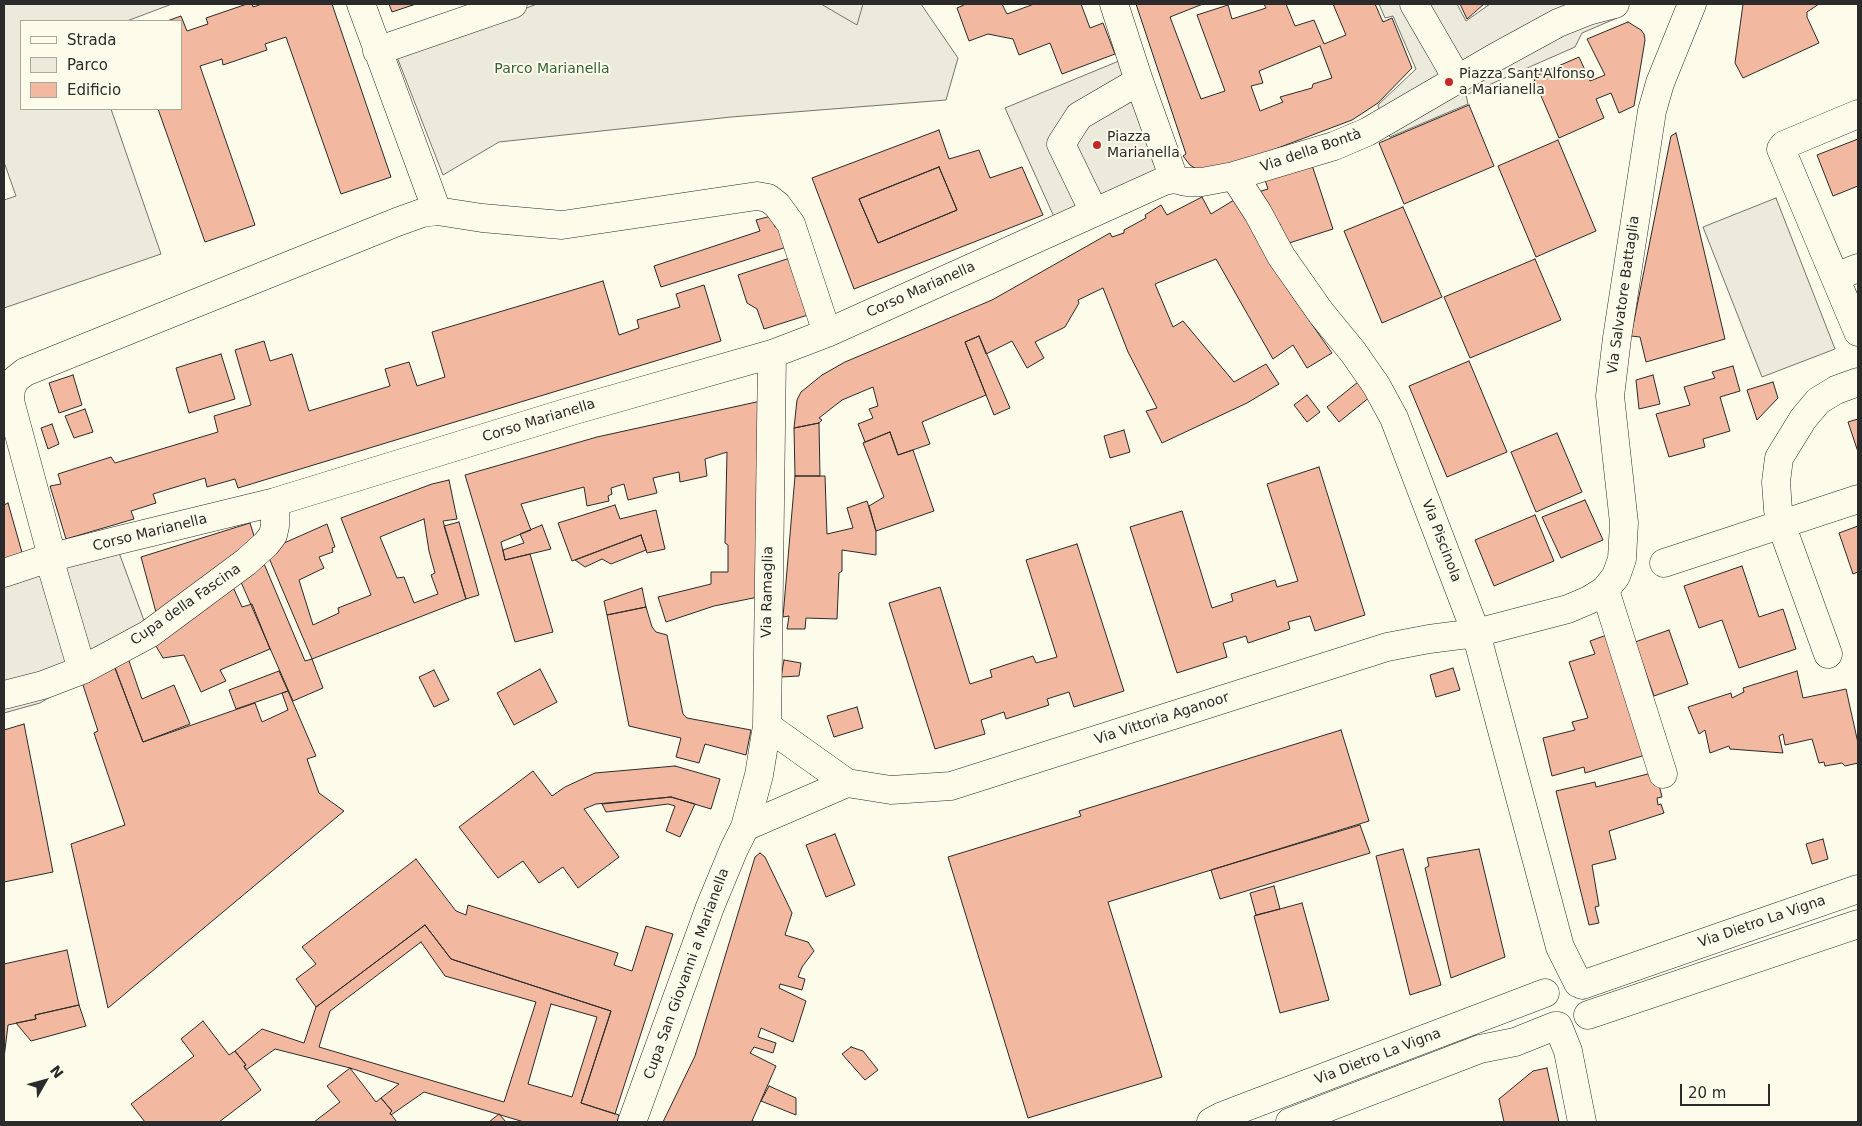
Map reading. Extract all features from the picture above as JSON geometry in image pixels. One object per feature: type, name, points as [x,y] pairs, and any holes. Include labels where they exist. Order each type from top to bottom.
[{"type":"street","points":[[361,4],[437,210]]},
{"type":"street","points":[[377,51],[513,4]]},
{"type":"street","points":[[1114,4],[1139,81],[1180,181],[1164,181],[1094,212],[1060,144],[1079,116],[1139,81]]},
{"type":"street","points":[[1414,4],[1458,80]]},
{"type":"street","name":"Via della Bontà","points":[[1180,181],[1202,182],[1234,176],[1334,146],[1367,132],[1458,80],[1564,11],[1615,4]]},
{"type":"street","name":"Via Salvatore Battaglia","points":[[1476,632],[1568,609],[1589,600],[1605,590],[1616,576],[1622,559],[1624,523],[1610,396],[1617,338],[1652,110],[1660,83],[1692,4]]},
{"type":"street","points":[[1858,114],[1784,145],[1782,149],[1847,273],[1858,332]]},
{"type":"street","name":"Via Piscinola","points":[[1234,176],[1258,213],[1281,256],[1321,313],[1353,352],[1381,393],[1394,418],[1476,632],[1560,946],[1580,984]]},
{"type":"street","points":[[82,670],[49,558],[50,549],[10,401],[11,388],[16,379],[26,372],[388,225],[422,212],[437,210],[482,218],[562,225],[757,196],[768,198],[780,209],[791,224],[827,332]]},
{"type":"street","name":"Corso Marianella","points":[[4,573],[49,558],[275,502],[576,410],[772,354],[827,332],[1094,212]]},
{"type":"street","name":"Via Ramaglia","points":[[745,827],[759,775],[767,726],[772,354]]},
{"type":"street","points":[[1828,654],[1780,524],[1776,482],[1779,458],[1803,419],[1818,401],[1836,390],[1858,382]]},
{"type":"street","points":[[1664,563],[1858,499]]},
{"type":"street","name":"Cupa della Fascina","points":[[4,695],[82,670],[149,634],[259,552],[273,535],[276,526],[275,502]]},
{"type":"street","points":[[1605,590],[1663,774]]},
{"type":"street","name":"Via Vittoria Aganoor","points":[[767,726],[847,783],[892,790],[951,786],[1386,648],[1476,632]]},
{"type":"street","points":[[745,827],[847,783]]},
{"type":"street","name":"Cupa San Giovanni a Marianella","points":[[632,1122],[710,906],[734,848],[745,827]]},
{"type":"street","name":"Via Dietro La Vigna","points":[[1580,984],[1858,889]]},
{"type":"street","name":"Via Dietro La Vigna","points":[[1290,1122],[1480,1049],[1569,1029],[1858,924]]},
{"type":"street","name":"Via Piscinola","points":[[1548,990],[1560,946]]},
{"type":"street","points":[[1569,980],[1580,984],[1589,997],[1591,1006],[1569,1029],[1548,1020],[1542,1002],[1548,990],[1559,982],[1569,980]]},
{"type":"street","name":"Via Dietro La Vigna","points":[[1211,1122],[1222,1116],[1548,990]]},
{"type":"street","points":[[1569,1029],[1582,1122]]},
{"type":"green space","points":[[4,4],[172,4],[130,20],[20,20],[20,110],[111,110],[161,254],[4,308],[4,200],[16,196],[4,162]]},
{"type":"green space","name":"Parco Marianella","points":[[537,4],[921,4],[958,58],[946,100],[731,117],[499,142],[443,175],[397,57]]},
{"type":"green space","points":[[1776,198],[1835,349],[1762,377],[1703,227]]},
{"type":"shaded area","points":[[821,4],[863,4],[857,25]]},
{"type":"shaded area","name":"Piazza Sant'Alfonso a Marianella","points":[[1379,4],[1457,4],[1466,21],[1490,4],[1612,4],[1617,18],[1582,33],[1575,47],[1466,95],[1468,104],[1390,137],[1383,123],[1378,105],[1416,69],[1393,16],[1385,18]]},
{"type":"shaded area","name":"Piazza Marianella","points":[[1131,56],[1186,182],[1145,199],[1063,242],[1059,228],[1005,108]]},
{"type":"shaded area","points":[[111,531],[149,634],[40,703],[4,713],[4,565]]},
{"type":"building","points":[[247,4],[252,4],[253,7],[262,4],[332,4],[391,177],[341,194],[286,37],[265,44],[267,50],[223,65],[222,59],[200,66],[255,225],[205,242],[158,110],[182,110],[182,20],[170,20],[181,16],[187,31],[208,24],[206,18]]},
{"type":"building","points":[[389,4],[416,4],[392,12]]},
{"type":"building","points":[[964,4],[1002,4],[1007,14],[1034,4],[1081,4],[1090,28],[1103,23],[1115,54],[1062,74],[1050,43],[1019,55],[1013,39],[988,34],[969,41],[957,8]]},
{"type":"building","points":[[1136,4],[1203,4],[1170,17],[1201,99],[1225,91],[1197,15],[1228,5],[1232,19],[1266,8],[1264,4],[1286,4],[1295,26],[1314,20],[1324,44],[1346,35],[1333,4],[1375,4],[1383,22],[1392,18],[1412,68],[1378,103],[1352,120],[1209,174],[1201,172],[1190,165],[1183,156],[1186,154]],"holes":[[[1320,46],[1332,78],[1313,84],[1312,88],[1280,97],[1283,102],[1260,111],[1251,86],[1263,83],[1259,71]]]},
{"type":"building","points":[[1460,4],[1484,4],[1467,19]]},
{"type":"building","points":[[1743,4],[1819,4],[1807,12],[1807,17],[1819,43],[1743,78],[1735,63]]},
{"type":"building","points":[[1628,22],[1641,30],[1645,40],[1634,106],[1619,113],[1611,93],[1596,99],[1604,118],[1559,138],[1533,77],[1579,57],[1590,81],[1605,75],[1587,39]]},
{"type":"building","points":[[1469,105],[1494,166],[1404,204],[1379,143]]},
{"type":"building","points":[[939,130],[949,159],[979,150],[990,178],[1022,167],[1043,215],[854,289],[812,178]],"holes":[[[939,167],[957,210],[878,243],[859,199]]]},
{"type":"building","points":[[1676,133],[1725,339],[1646,362],[1640,337],[1631,336],[1671,136]]},
{"type":"building","points":[[1858,139],[1858,186],[1833,196],[1817,155]]},
{"type":"building","points":[[1558,140],[1596,231],[1536,257],[1498,166]]},
{"type":"building","points":[[1312,165],[1333,229],[1286,244],[1280,224],[1277,225],[1258,192],[1268,189],[1265,180]]},
{"type":"building","points":[[939,167],[957,210],[878,243],[859,199]]},
{"type":"building","points":[[1202,197],[1211,214],[1234,200],[1255,229],[1290,293],[1332,353],[1307,368],[1293,345],[1273,359],[1216,259],[1155,284],[1173,327],[1183,321],[1234,382],[1266,364],[1279,384],[1247,403],[1162,443],[1146,411],[1157,408],[1128,352],[1103,288],[1078,300],[1079,303],[1065,327],[1035,342],[1044,358],[1027,368],[1012,341],[986,354],[979,336],[965,342],[986,395],[922,422],[930,444],[898,455],[890,432],[865,442],[858,424],[873,418],[869,409],[878,406],[873,387],[842,400],[819,418],[822,420],[819,423],[794,428],[797,400],[801,392],[822,375],[845,362],[992,300],[1110,233],[1112,237],[1124,233],[1124,230],[1146,218],[1145,215],[1161,205],[1167,215]]},
{"type":"building","points":[[1403,207],[1442,297],[1382,323],[1344,231]]},
{"type":"building","points":[[771,216],[775,227],[781,225],[790,246],[661,287],[654,266],[760,231],[756,220]]},
{"type":"building","points":[[793,257],[811,314],[764,329],[757,309],[747,303],[738,275]]},
{"type":"building","points":[[1535,259],[1561,320],[1470,358],[1444,297]]},
{"type":"building","points":[[603,281],[619,335],[639,328],[637,320],[680,307],[676,294],[704,285],[721,341],[238,488],[235,479],[207,487],[205,478],[153,494],[156,503],[131,511],[134,519],[66,539],[50,486],[61,484],[58,474],[111,457],[115,463],[218,432],[214,416],[251,405],[235,350],[264,341],[270,361],[292,354],[309,411],[390,386],[385,369],[409,362],[417,386],[445,377],[432,332]]},
{"type":"building","points":[[979,336],[1010,408],[994,415],[965,342]]},
{"type":"building","points":[[221,354],[235,399],[189,413],[176,368]]},
{"type":"building","points":[[1469,361],[1507,452],[1447,477],[1409,386]]},
{"type":"building","points":[[1733,366],[1740,391],[1720,397],[1730,431],[1703,439],[1705,447],[1669,457],[1656,414],[1690,405],[1684,387],[1715,378],[1712,372]]},
{"type":"building","points":[[73,375],[82,405],[59,413],[49,383]]},
{"type":"building","points":[[1653,375],[1660,404],[1639,409],[1636,380]]},
{"type":"building","points":[[1358,382],[1370,397],[1339,422],[1327,407]]},
{"type":"building","points":[[1773,382],[1778,398],[1757,420],[1747,390]]},
{"type":"building","points":[[1307,395],[1320,412],[1307,422],[1294,405]]},
{"type":"building","points":[[770,399],[763,596],[714,606],[666,622],[658,597],[711,584],[711,572],[728,572],[728,545],[725,543],[727,452],[705,459],[707,476],[680,482],[679,472],[653,478],[657,493],[628,500],[624,484],[611,488],[612,494],[608,496],[609,501],[587,506],[584,487],[521,504],[531,530],[501,542],[505,560],[530,554],[553,632],[515,642],[465,475],[597,437]]},
{"type":"building","points":[[85,409],[93,432],[74,438],[65,416]]},
{"type":"building","points":[[1858,419],[1858,452],[1848,422]]},
{"type":"building","points":[[819,423],[820,476],[795,476],[794,428]]},
{"type":"building","points":[[52,424],[59,444],[48,449],[41,428]]},
{"type":"building","points":[[1124,430],[1130,452],[1110,458],[1104,436]]},
{"type":"building","points":[[890,432],[898,455],[913,450],[934,511],[876,531],[869,506],[884,497],[863,443]]},
{"type":"building","points":[[1557,433],[1582,492],[1536,512],[1511,452]]},
{"type":"building","points":[[1319,467],[1365,615],[1315,631],[1310,616],[1288,622],[1290,629],[1248,643],[1246,636],[1223,643],[1227,657],[1177,673],[1130,527],[1182,511],[1212,608],[1233,601],[1231,594],[1275,580],[1277,587],[1298,581],[1267,484]]},
{"type":"building","points":[[795,476],[825,476],[827,534],[853,528],[847,508],[867,501],[876,531],[876,555],[842,550],[842,571],[839,573],[837,619],[806,618],[805,629],[787,629],[789,616],[783,617]]},
{"type":"building","points":[[449,480],[457,519],[443,521],[466,599],[312,659],[266,551],[327,524],[335,547],[332,548],[333,552],[319,557],[324,568],[299,580],[313,625],[339,613],[338,608],[371,595],[341,518],[432,484]],"holes":[[[424,519],[435,573],[431,575],[438,594],[414,603],[404,577],[397,578],[380,537]]]},
{"type":"building","points":[[1585,500],[1603,540],[1561,558],[1542,517]]},
{"type":"building","points":[[8,503],[23,556],[4,562],[4,505]]},
{"type":"building","points":[[615,505],[620,519],[656,510],[665,549],[647,553],[641,535],[572,561],[558,523]]},
{"type":"building","points":[[1535,515],[1554,561],[1494,586],[1475,540]]},
{"type":"building","points":[[459,522],[479,595],[466,599],[444,526]]},
{"type":"building","points":[[250,523],[255,539],[157,616],[141,557]]},
{"type":"building","points":[[542,525],[551,549],[505,560],[503,550],[524,543],[520,534]]},
{"type":"building","points":[[1858,526],[1858,572],[1853,574],[1839,533]]},
{"type":"building","points":[[641,535],[646,550],[611,564],[602,559],[585,567],[575,560]]},
{"type":"building","points":[[1077,544],[1124,691],[1074,707],[1069,692],[1047,699],[1049,705],[1006,719],[1004,712],[981,720],[985,734],[935,749],[889,603],[940,587],[970,684],[992,677],[990,670],[1033,656],[1036,663],[1057,657],[1026,560]]},
{"type":"building","points":[[262,559],[305,661],[312,659],[323,688],[293,701],[241,582]]},
{"type":"building","points":[[1742,566],[1759,617],[1783,609],[1796,649],[1739,668],[1722,620],[1699,628],[1684,586]]},
{"type":"building","points":[[233,587],[242,607],[252,604],[270,649],[220,670],[226,681],[201,692],[184,655],[163,658],[153,641]]},
{"type":"building","points":[[642,588],[646,607],[607,615],[604,601]]},
{"type":"building","points":[[646,607],[652,627],[656,632],[667,635],[683,714],[687,718],[751,730],[746,755],[705,744],[699,763],[676,757],[681,738],[629,726],[607,615]]},
{"type":"building","points":[[1669,630],[1688,684],[1654,696],[1635,642]]},
{"type":"building","points":[[1615,632],[1652,753],[1585,773],[1584,767],[1552,776],[1543,738],[1575,730],[1572,722],[1588,718],[1569,662],[1595,654],[1590,641]]},
{"type":"building","points":[[128,658],[142,699],[174,685],[190,724],[143,742],[115,668]]},
{"type":"building","points":[[784,660],[801,663],[799,676],[781,677]]},
{"type":"building","points":[[115,668],[143,742],[255,703],[262,722],[288,710],[282,693],[288,691],[316,756],[307,759],[319,793],[344,811],[108,1008],[71,844],[125,825],[94,733],[98,731],[82,682]]},
{"type":"building","points":[[1453,668],[1460,690],[1436,697],[1430,675]]},
{"type":"building","points":[[540,669],[557,702],[514,725],[497,693]]},
{"type":"building","points":[[434,670],[449,700],[434,707],[419,677]]},
{"type":"building","points":[[279,671],[288,691],[236,709],[229,690]]},
{"type":"building","points":[[1797,671],[1803,698],[1846,689],[1858,743],[1858,763],[1845,766],[1842,763],[1825,766],[1824,762],[1819,763],[1812,739],[1785,745],[1783,734],[1779,736],[1783,753],[1730,749],[1729,746],[1710,753],[1705,730],[1699,734],[1688,707],[1731,693],[1732,698],[1744,692],[1743,688]]},
{"type":"building","points":[[857,707],[863,728],[834,737],[827,716]]},
{"type":"building","points":[[24,724],[53,872],[4,882],[4,730]]},
{"type":"building","points":[[1341,730],[1369,821],[1108,902],[1162,1077],[1028,1118],[948,857],[1081,816],[1079,811]]},
{"type":"building","points":[[675,766],[720,779],[711,809],[671,797],[596,804],[584,809],[619,857],[578,888],[563,867],[539,883],[523,861],[498,878],[459,827],[533,771],[552,796],[565,787],[595,773]]},
{"type":"building","points":[[1656,772],[1662,797],[1657,798],[1658,805],[1661,804],[1664,813],[1609,831],[1616,859],[1592,865],[1599,906],[1595,907],[1599,923],[1589,925],[1556,791],[1595,782],[1596,787]]},
{"type":"building","points":[[671,797],[695,804],[680,837],[666,831],[675,806],[668,804],[606,812],[602,804]]},
{"type":"building","points":[[1360,825],[1370,853],[1220,899],[1211,870]]},
{"type":"building","points":[[835,834],[855,885],[826,897],[806,845]]},
{"type":"building","points":[[1823,839],[1828,859],[1812,864],[1806,844]]},
{"type":"building","points":[[1403,849],[1441,985],[1410,995],[1376,856]]},
{"type":"building","points":[[1479,849],[1505,957],[1451,978],[1425,868],[1429,866],[1427,858]]},
{"type":"building","points":[[760,853],[765,857],[792,913],[785,935],[808,942],[814,951],[802,967],[798,977],[805,979],[802,990],[780,984],[779,988],[806,1001],[793,1042],[761,1028],[758,1037],[776,1043],[773,1053],[754,1047],[750,1053],[776,1066],[752,1121],[758,1122],[663,1122],[695,1056],[755,857]]},
{"type":"building","points":[[416,859],[456,911],[466,915],[468,905],[618,953],[614,965],[632,971],[646,926],[673,934],[615,1114],[581,1103],[611,1011],[451,959],[425,925],[316,1007],[296,979],[316,964],[302,947]]},
{"type":"building","points":[[1274,886],[1280,909],[1256,915],[1250,893]]},
{"type":"building","points":[[1302,903],[1329,1000],[1280,1013],[1254,916]]},
{"type":"building","points":[[425,925],[451,959],[611,1011],[581,1103],[619,1115],[617,1122],[524,1122],[424,1092],[391,1115],[392,1111],[381,1098],[399,1084],[350,1068],[275,1049],[246,1070],[244,1066],[246,1065],[235,1051],[262,1029],[304,1043],[316,1007]],"holes":[[[421,942],[445,976],[536,1002],[504,1102],[319,1047],[330,1011]],[[551,1004],[597,1017],[572,1097],[528,1084]]]},
{"type":"building","points":[[67,950],[79,1005],[35,1015],[36,1019],[8,1025],[4,1058],[4,964]]},
{"type":"building","points":[[79,1005],[86,1026],[31,1041],[16,1023],[36,1019],[35,1015]]},
{"type":"building","points":[[203,1021],[229,1055],[235,1051],[261,1090],[219,1122],[145,1122],[131,1104],[194,1056],[181,1039]]},
{"type":"building","points":[[851,1047],[863,1051],[878,1070],[865,1080],[842,1054]]},
{"type":"building","points":[[350,1068],[376,1102],[381,1098],[392,1111],[390,1113],[397,1122],[314,1122],[340,1102],[327,1086]]},
{"type":"building","points":[[1547,1068],[1559,1122],[1504,1122],[1499,1099],[1533,1071]]},
{"type":"building","points":[[769,1086],[796,1098],[796,1115],[761,1101]]},
{"type":"building","points":[[499,1114],[506,1122],[489,1122]]},
{"type":"place","name":"Piazza Sant'Alfonso a Marianella","points":[[1449,82]]},
{"type":"place","name":"Piazza Marianella","points":[[1097,145]]}]
